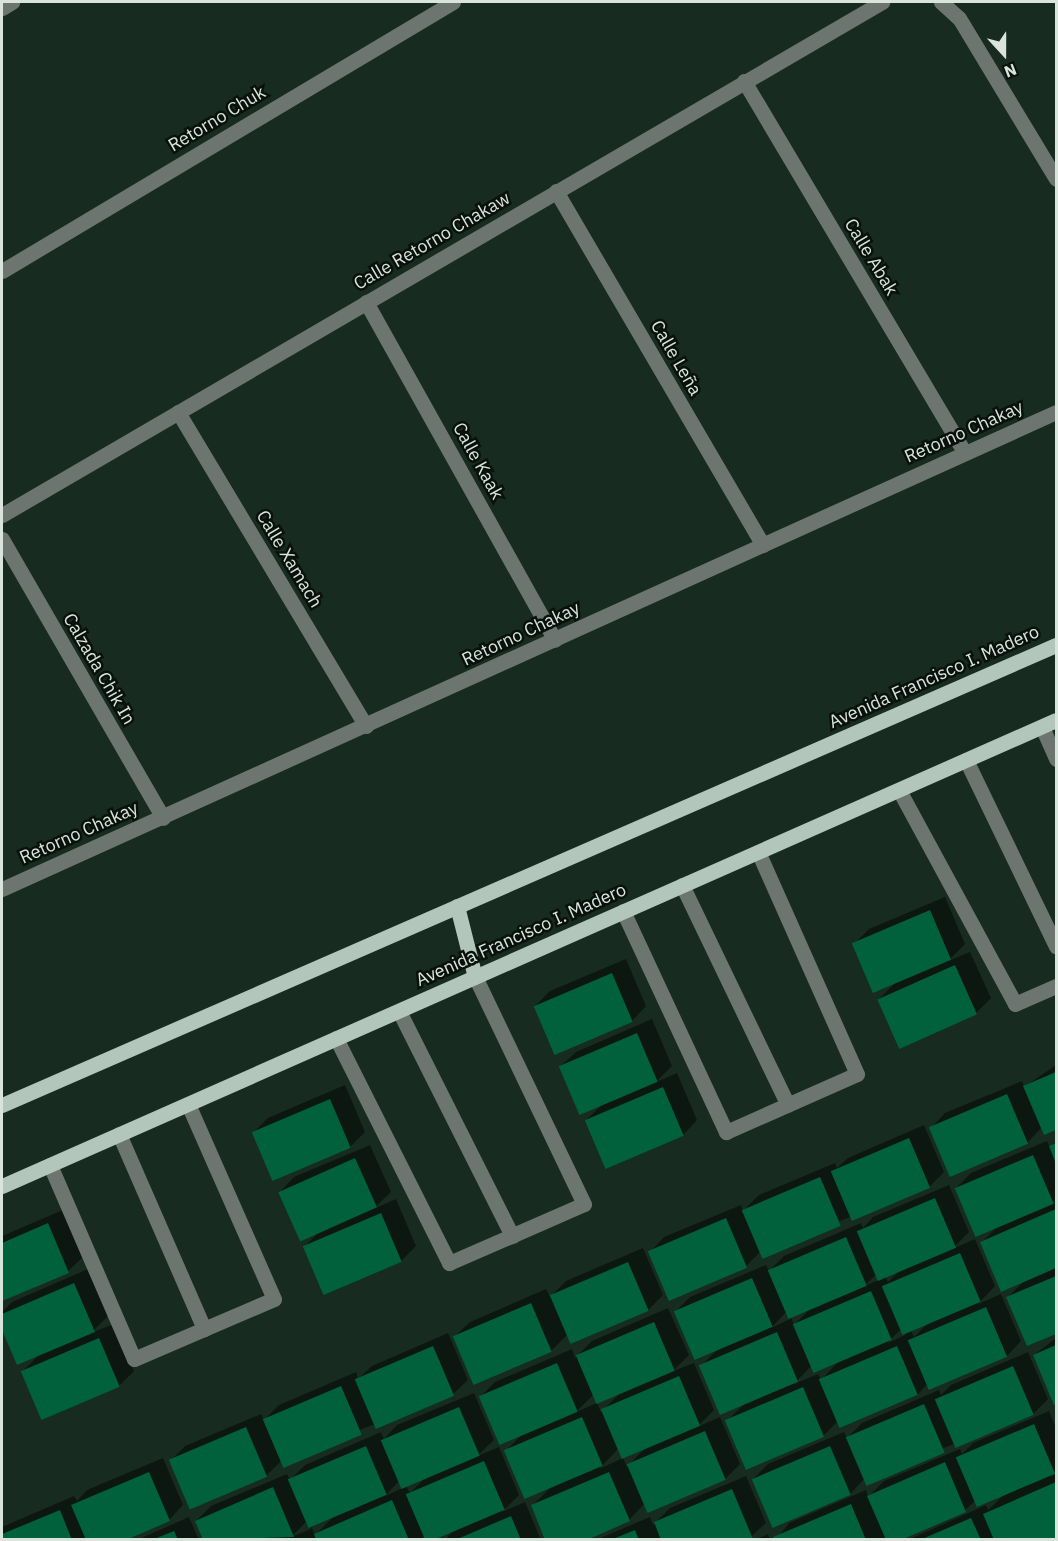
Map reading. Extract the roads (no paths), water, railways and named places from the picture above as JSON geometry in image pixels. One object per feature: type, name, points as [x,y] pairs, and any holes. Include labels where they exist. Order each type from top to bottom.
[{"type":"main road","name":"Avenida Francisco I. Madero","points":[[2,1105],[1056,645]]},
{"type":"main road","name":"Avenida Francisco I. Madero","points":[[2,1186],[1056,720]]},
{"type":"main road","points":[[458,906],[475,977]]},
{"type":"street","points":[[2,8],[12,2]]},
{"type":"street","name":"Retorno Chuk","points":[[2,271],[453,2]]},
{"type":"street","name":"Calle Retorno Chakaw","points":[[2,514],[882,2]]},
{"type":"street","points":[[940,2],[959,18],[1056,179]]},
{"type":"street","name":"Calle Abak","points":[[744,81],[964,452]]},
{"type":"street","name":"Calle Leña","points":[[556,191],[763,545]]},
{"type":"street","name":"Calle Kaak","points":[[366,302],[555,640]]},
{"type":"street","name":"Calle Xamach","points":[[178,412],[366,726]]},
{"type":"street","name":"Retorno Chakay","points":[[2,889],[1056,412]]},
{"type":"street","name":"Calzada Chik In","points":[[3,544],[163,818]]},
{"type":"street","points":[[1042,727],[1056,759]]},
{"type":"street","points":[[966,760],[1056,946]]},
{"type":"street","points":[[899,790],[1015,1004],[1056,986]]},
{"type":"street","points":[[623,911],[726,1132],[788,1105],[857,1074],[758,852]]},
{"type":"street","points":[[682,885],[788,1105]]},
{"type":"street","points":[[336,1038],[449,1263],[512,1236],[584,1204],[475,977]]},
{"type":"street","points":[[399,1011],[512,1236]]},
{"type":"street","points":[[50,1165],[134,1359],[274,1299],[188,1104]]},
{"type":"street","points":[[119,1134],[204,1329]]}]
